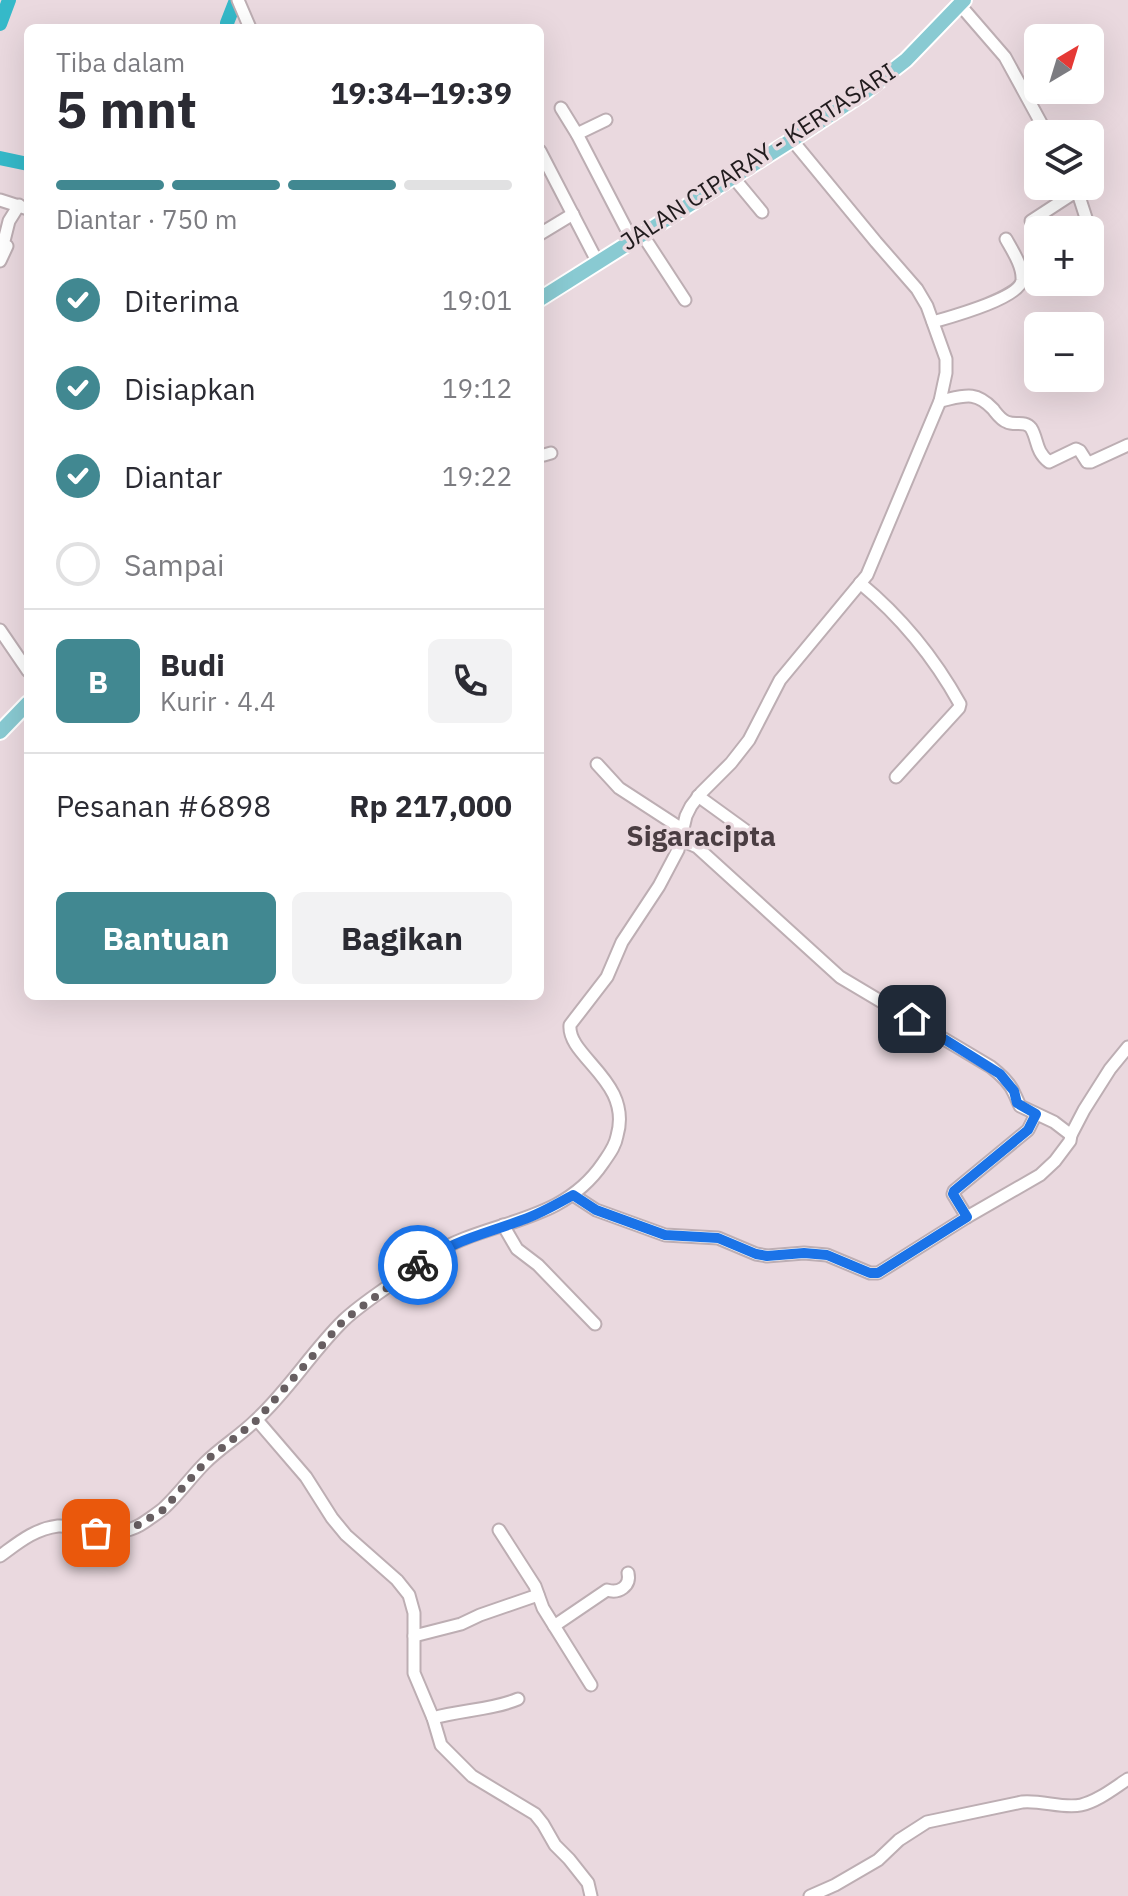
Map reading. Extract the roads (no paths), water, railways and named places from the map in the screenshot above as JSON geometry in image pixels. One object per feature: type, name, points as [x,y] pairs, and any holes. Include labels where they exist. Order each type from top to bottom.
[{"type":"main road","name":"JALAN CIPARAY - KERTASARI","points":[[544,296],[880,81],[906,60],[962,2]]},
{"type":"main road","points":[[0,732],[24,707]]},
{"type":"street","points":[[238,0],[248,24]]},
{"type":"street","points":[[962,2],[1005,57],[1039,120]]},
{"type":"street","points":[[561,108],[637,237],[685,300]]},
{"type":"street","points":[[577,134],[606,120]]},
{"type":"street","points":[[0,1556],[26,1536],[45,1529],[65,1526],[96,1533],[119,1532],[142,1524],[163,1510],[208,1459],[257,1420],[344,1320],[431,1255],[457,1242],[524,1220],[573,1195],[586,1185],[613,1148],[621,1121],[618,1105],[599,1071],[572,1039],[570,1025],[607,977],[622,942],[659,886],[682,835],[686,816],[698,796],[749,740],[780,680],[872,565],[940,401],[946,373],[946,359],[933,322],[912,281],[792,140]]},
{"type":"street","points":[[544,159],[597,261]]},
{"type":"street","points":[[733,177],[762,212]]},
{"type":"street","points":[[0,200],[23,207],[9,221],[2,235],[3,245],[7,246],[0,261]]},
{"type":"street","points":[[1038,216],[1060,200]]},
{"type":"street","points":[[544,232],[573,214]]},
{"type":"street","points":[[933,322],[968,312],[1017,289],[1022,280],[1019,265],[1006,239]]},
{"type":"street","points":[[940,401],[977,396],[1005,422],[1028,426],[1049,462],[1076,449],[1087,462],[1091,462],[1128,445]]},
{"type":"street","points":[[860,583],[922,648],[960,704],[896,777]]},
{"type":"street","points":[[0,630],[24,665]]},
{"type":"street","points":[[597,764],[619,788],[697,847],[840,977],[991,1067],[1014,1091],[1017,1103],[1054,1122],[1071,1135]]},
{"type":"street","points":[[698,796],[756,838]]},
{"type":"street","points":[[573,1195],[596,1210],[665,1235],[718,1238],[767,1256],[827,1255],[878,1273],[1040,1175],[1070,1141],[1084,1110],[1128,1047]]},
{"type":"street","points":[[967,1217],[954,1191],[1028,1130],[1036,1114]]},
{"type":"street","points":[[503,1225],[517,1249],[534,1262],[595,1324]]},
{"type":"street","points":[[257,1420],[306,1477],[346,1535],[397,1580],[409,1595],[414,1613],[414,1673],[441,1745],[472,1776],[535,1814],[555,1845],[588,1883],[591,1896]]},
{"type":"street","points":[[499,1530],[591,1685]]},
{"type":"street","points":[[554,1626],[607,1590],[616,1592],[622,1589],[627,1584],[628,1573]]},
{"type":"street","points":[[414,1636],[461,1624],[538,1595]]},
{"type":"street","points":[[433,1718],[453,1712],[507,1705],[518,1699]]},
{"type":"street","points":[[810,1896],[878,1860],[899,1840],[927,1822],[1037,1800],[1065,1806],[1081,1805],[1128,1779]]},
{"type":"waterway","points":[[0,24],[9,0]]},
{"type":"waterway","points":[[227,24],[236,0]]},
{"type":"waterway","points":[[0,158],[24,163]]},
{"type":"district","name":"Sigaracipta","points":[[701,836]]}]
